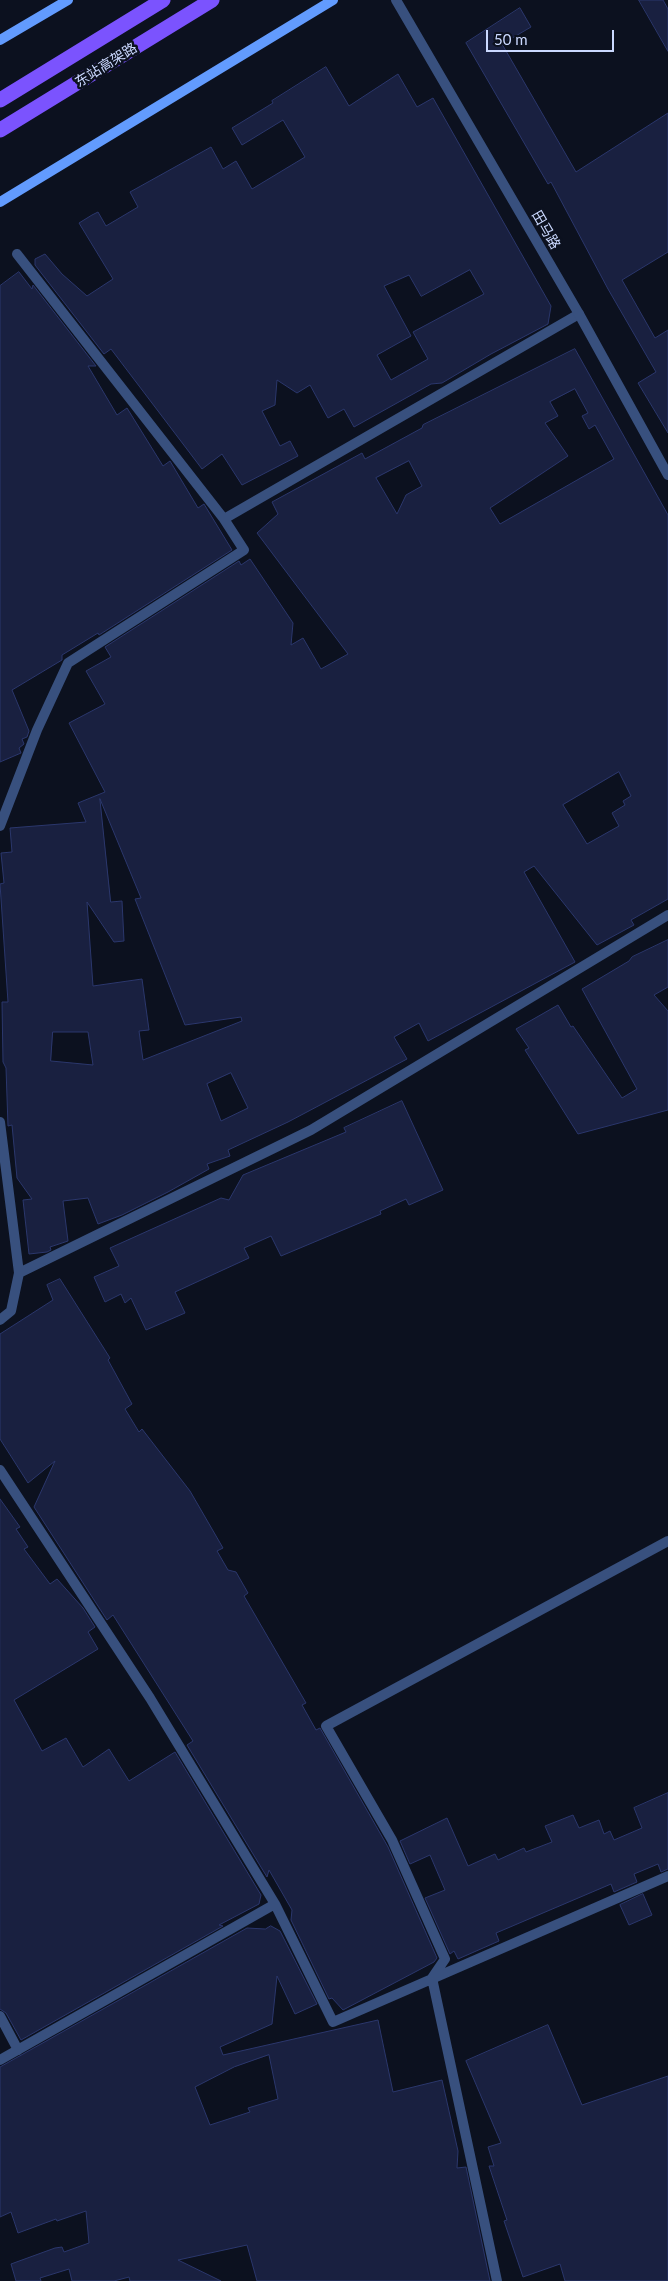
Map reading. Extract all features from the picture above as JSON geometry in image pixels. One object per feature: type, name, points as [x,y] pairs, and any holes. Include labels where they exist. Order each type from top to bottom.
[{"type":"main road","points":[[0,40],[68,0]]},
{"type":"main road","name":"东站高架路","points":[[0,100],[163,0]]},
{"type":"main road","name":"东站高架路","points":[[0,130],[212,0]]},
{"type":"main road","points":[[0,202],[333,0]]},
{"type":"street","name":"田马路","points":[[396,0],[579,314],[668,475]]},
{"type":"street","points":[[0,826],[37,730],[68,663],[244,550],[224,519],[17,254]]},
{"type":"street","points":[[224,519],[579,314]]},
{"type":"street","points":[[19,1273],[311,1130],[668,915]]},
{"type":"street","points":[[0,1122],[19,1273],[11,1312],[0,1320]]},
{"type":"street","points":[[0,1470],[150,1698],[275,1904],[333,2022],[668,1876]]},
{"type":"street","points":[[497,2281],[432,1978],[445,1959],[392,1840],[326,1726],[668,1540]]},
{"type":"street","points":[[0,2060],[275,1904]]},
{"type":"street","points":[[0,2016],[18,2050]]},
{"type":"building","points":[[639,0],[663,0],[668,9],[668,51]]},
{"type":"building","points":[[520,8],[531,27],[502,44],[576,172],[668,113],[668,252],[622,280],[655,338],[668,330],[668,433],[638,383],[656,372],[608,289],[551,182],[548,184],[466,43]]},
{"type":"building","points":[[326,67],[349,106],[398,74],[417,107],[433,98],[551,306],[548,324],[491,354],[442,383],[431,384],[354,427],[344,409],[328,418],[310,385],[297,393],[277,380],[275,405],[262,411],[280,446],[290,441],[298,456],[242,485],[222,454],[202,469],[111,349],[104,354],[35,265],[35,259],[45,254],[62,274],[87,296],[113,279],[79,223],[98,212],[106,226],[138,207],[130,192],[211,147],[223,169],[236,161],[252,189],[305,157],[283,120],[242,145],[232,128],[273,103],[272,101]],"holes":[[[470,270],[484,294],[413,332],[428,359],[391,380],[377,355],[411,336],[384,286],[409,275],[421,296]]]},
{"type":"building","points":[[19,272],[32,289],[33,285],[96,366],[88,366],[117,415],[127,408],[163,466],[170,461],[198,508],[204,504],[232,550],[99,635],[98,633],[62,655],[62,660],[12,690],[29,731],[27,737],[22,739],[24,744],[19,748],[21,753],[0,762],[0,286]]},
{"type":"building","points":[[575,349],[668,515],[668,899],[631,920],[634,925],[597,945],[534,866],[524,872],[575,962],[428,1041],[419,1023],[394,1037],[407,1059],[288,1122],[228,1150],[230,1156],[207,1164],[209,1169],[122,1215],[98,1224],[88,1198],[63,1201],[68,1241],[50,1247],[51,1250],[47,1252],[29,1254],[23,1200],[32,1199],[17,1178],[12,1125],[8,1126],[6,1068],[3,1062],[2,1002],[8,1002],[0,884],[4,883],[1,853],[12,852],[10,828],[86,822],[78,803],[105,792],[69,723],[105,704],[86,671],[111,657],[105,647],[239,561],[241,565],[250,559],[293,623],[291,645],[303,638],[321,669],[348,654],[257,533],[278,514],[272,502],[362,453],[365,459],[422,428],[423,425]],"holes":[[[575,389],[588,413],[582,416],[589,429],[595,425],[614,459],[500,524],[490,508],[568,456],[545,423],[558,416],[550,402]],[[409,461],[422,486],[406,495],[397,514],[376,478]],[[619,772],[631,796],[623,801],[625,805],[612,813],[619,826],[587,844],[563,805]],[[100,799],[141,898],[135,899],[185,1025],[241,1017],[242,1021],[143,1060],[139,1031],[149,1030],[142,979],[93,986],[87,902],[114,942],[124,941],[122,901],[111,902]],[[53,1032],[88,1032],[93,1065],[51,1061]],[[231,1073],[248,1108],[221,1121],[207,1084]]]},
{"type":"building","points":[[668,940],[668,987],[654,995],[668,1011],[668,1110],[578,1134],[525,1050],[529,1048],[516,1029],[558,1005],[571,1027],[573,1026],[622,1098],[637,1089],[582,989],[629,961],[632,957]]},
{"type":"building","points":[[402,1101],[443,1190],[409,1205],[406,1199],[380,1211],[381,1214],[281,1256],[271,1236],[244,1248],[249,1258],[175,1292],[185,1313],[146,1330],[131,1298],[125,1303],[121,1294],[105,1302],[94,1277],[119,1266],[110,1248],[221,1198],[229,1200],[243,1175],[346,1132],[344,1128]]},
{"type":"building","points":[[60,1279],[110,1358],[108,1360],[132,1404],[125,1409],[139,1432],[142,1429],[190,1491],[223,1548],[217,1551],[228,1570],[236,1572],[248,1593],[244,1596],[306,1703],[302,1705],[316,1730],[320,1728],[388,1847],[437,1958],[434,1962],[343,2010],[332,1998],[329,1999],[291,1920],[292,1910],[269,1870],[267,1877],[187,1745],[193,1741],[113,1615],[107,1620],[34,1507],[55,1461],[28,1483],[0,1439],[0,1334],[53,1300],[47,1285]]},
{"type":"building","points":[[0,1499],[20,1527],[16,1529],[28,1547],[24,1549],[50,1584],[57,1579],[83,1608],[95,1627],[88,1632],[98,1649],[14,1700],[42,1751],[66,1738],[83,1767],[109,1749],[129,1781],[175,1752],[261,1895],[259,1904],[219,1925],[223,1926],[21,2040],[6,2013],[0,2009]]},
{"type":"building","points":[[668,1793],[668,1869],[661,1872],[658,1864],[634,1874],[637,1882],[614,1892],[611,1884],[496,1933],[499,1941],[458,1959],[454,1951],[450,1954],[425,1898],[445,1890],[430,1855],[410,1864],[400,1841],[447,1818],[468,1866],[495,1854],[498,1860],[524,1848],[526,1852],[552,1842],[545,1826],[573,1815],[579,1828],[599,1820],[604,1834],[610,1831],[614,1840],[642,1828],[634,1808]]},
{"type":"building","points":[[643,1894],[652,1915],[629,1925],[620,1905]]},
{"type":"building","points":[[271,1926],[280,1931],[317,2004],[295,2014],[277,1976],[272,2024],[220,2047],[223,2055],[378,2020],[393,2092],[442,2080],[458,2151],[457,2168],[466,2167],[490,2281],[257,2281],[247,2245],[178,2260],[221,2281],[130,2281],[129,2277],[114,2281],[72,2281],[69,2269],[40,2278],[41,2281],[16,2281],[11,2264],[55,2248],[62,2247],[64,2252],[89,2243],[86,2211],[57,2221],[56,2219],[18,2233],[11,2212],[0,2217],[0,2067],[247,1928],[265,1929]],"holes":[[[269,2055],[278,2099],[248,2108],[250,2112],[210,2125],[195,2087],[234,2067]]]},
{"type":"building","points":[[548,2025],[582,2105],[668,2076],[668,2281],[565,2281],[560,2264],[523,2277],[504,2221],[507,2220],[489,2166],[494,2166],[488,2147],[501,2143],[466,2061]]}]
